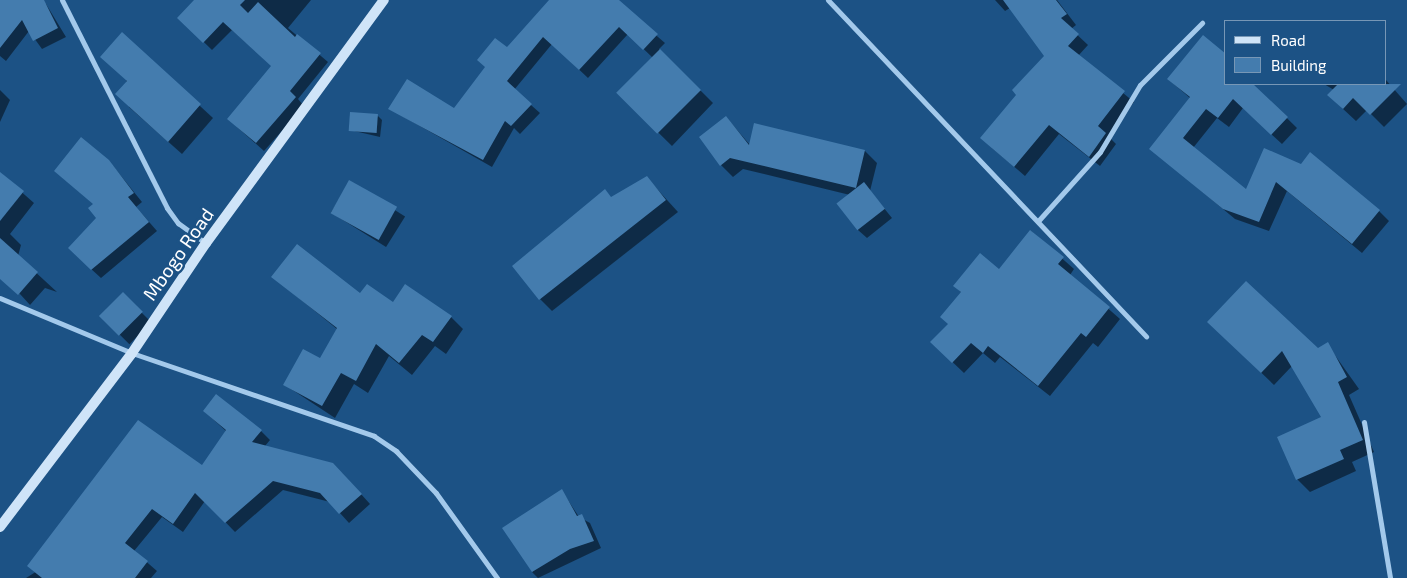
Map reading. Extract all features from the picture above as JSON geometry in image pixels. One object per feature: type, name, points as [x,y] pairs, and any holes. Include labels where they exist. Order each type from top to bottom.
[{"type":"main road","name":"Mbogo Road","points":[[0,527],[132,353],[206,243],[384,0]]},
{"type":"street","points":[[62,0],[167,208],[178,223],[206,243]]},
{"type":"street","points":[[828,0],[1039,220],[1146,336]]},
{"type":"street","points":[[1039,220],[1100,152],[1140,86],[1202,23]]},
{"type":"street","points":[[0,298],[132,353],[374,436],[396,451],[436,493],[498,578]]},
{"type":"street","points":[[1364,422],[1390,578]]},
{"type":"building","points":[[0,0],[44,0],[58,28],[33,41],[22,20],[0,48]]},
{"type":"building","points":[[194,0],[245,0],[240,5],[248,13],[258,2],[295,37],[297,34],[321,53],[290,91],[296,97],[256,143],[227,119],[271,66],[223,22],[203,43],[177,18]]},
{"type":"building","points":[[549,0],[619,0],[658,34],[643,50],[619,27],[579,70],[543,37],[507,81],[532,104],[511,126],[505,121],[483,160],[388,109],[407,79],[454,108],[485,67],[477,60],[495,38],[507,47]]},
{"type":"building","points":[[1003,0],[1056,0],[1067,14],[1061,18],[1079,34],[1068,46],[1125,91],[1098,126],[1106,133],[1089,157],[1049,125],[1014,167],[980,138],[1016,95],[1012,90],[1044,56]]},
{"type":"building","points":[[122,32],[201,104],[168,142],[115,94],[127,81],[100,57]]},
{"type":"building","points":[[1203,35],[1224,52],[1224,85],[1254,85],[1288,117],[1271,135],[1233,99],[1218,118],[1206,109],[1183,138],[1246,189],[1264,148],[1301,164],[1310,152],[1380,210],[1352,244],[1276,182],[1259,222],[1223,209],[1149,149],[1190,97],[1167,79]]},
{"type":"building","points":[[660,49],[701,90],[657,134],[616,93]]},
{"type":"building","points":[[1401,84],[1370,115],[1353,98],[1343,109],[1327,95],[1337,85]]},
{"type":"building","points":[[350,112],[378,114],[377,133],[349,131]]},
{"type":"building","points":[[726,116],[749,145],[754,123],[865,150],[856,188],[730,158],[720,166],[699,137]]},
{"type":"building","points":[[81,137],[109,160],[134,193],[128,197],[149,222],[91,270],[68,248],[96,218],[88,208],[93,204],[54,171]]},
{"type":"building","points":[[0,172],[24,191],[0,221]]},
{"type":"building","points":[[647,176],[666,200],[539,300],[512,266],[605,189],[611,197]]},
{"type":"building","points":[[349,180],[397,207],[379,240],[331,213]]},
{"type":"building","points":[[864,182],[885,209],[857,230],[836,204]]},
{"type":"building","points":[[1030,230],[1064,257],[1058,264],[1110,307],[1086,337],[1081,333],[1038,386],[988,346],[983,353],[971,343],[952,363],[930,342],[948,324],[940,317],[961,292],[953,286],[980,253],[999,269]]},
{"type":"building","points":[[0,238],[38,272],[18,295],[0,279]]},
{"type":"building","points":[[297,244],[360,293],[367,284],[393,302],[405,284],[452,316],[433,342],[422,335],[399,363],[376,344],[356,381],[341,373],[322,406],[283,385],[303,349],[320,358],[337,328],[271,277]]},
{"type":"building","points":[[1246,281],[1318,348],[1328,342],[1347,377],[1338,382],[1363,440],[1340,450],[1344,459],[1296,480],[1277,437],[1321,417],[1282,351],[1261,373],[1207,322]]},
{"type":"building","points":[[123,292],[143,312],[119,336],[99,316]]},
{"type":"building","points":[[216,394],[262,430],[252,442],[333,463],[362,494],[339,514],[320,493],[273,481],[225,523],[195,493],[173,524],[152,509],[125,543],[148,561],[135,578],[42,578],[27,566],[138,420],[202,465],[226,430],[203,411]]},
{"type":"building","points":[[562,489],[577,516],[582,514],[594,541],[570,549],[532,572],[502,528]]}]
